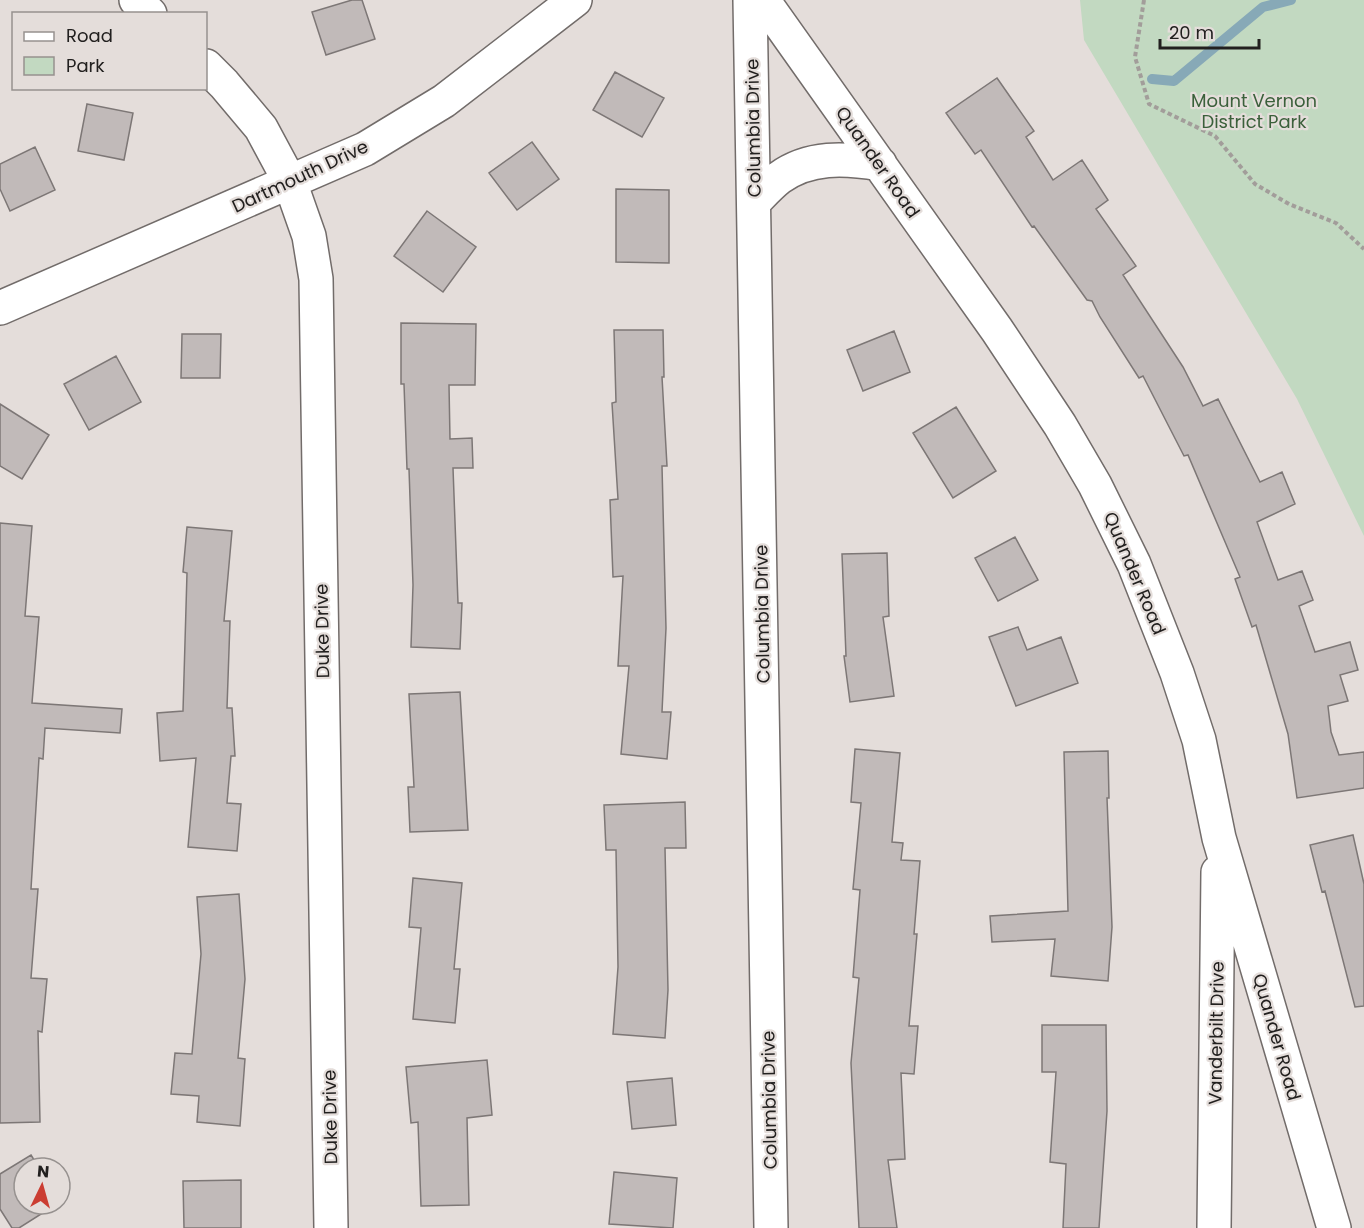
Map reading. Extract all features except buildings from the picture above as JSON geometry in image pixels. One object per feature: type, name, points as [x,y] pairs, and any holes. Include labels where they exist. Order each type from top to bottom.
[{"type":"street","points":[[136,0],[148,12]]},
{"type":"street","name":"Dartmouth Drive","points":[[0,308],[364,149],[444,101],[575,0]]},
{"type":"street","name":"Columbia Drive","points":[[750,0],[771,1228]]},
{"type":"street","name":"Quander Road","points":[[763,0],[997,330],[1060,425],[1095,485],[1134,564],[1177,673],[1198,740],[1219,838],[1334,1228]]},
{"type":"street","name":"Duke Drive","points":[[207,67],[261,128],[290,183],[309,236],[316,279],[331,1228]]},
{"type":"street","points":[[754,202],[779,178],[799,167],[829,159],[850,159],[880,164]]},
{"type":"street","name":"Vanderbilt Drive","points":[[1214,1228],[1219,838]]},
{"type":"path","points":[[1144,0],[1135,57],[1149,105],[1215,136],[1255,184],[1289,204],[1336,223],[1364,249]]},
{"type":"green space","name":"Mount Vernon District Park","points":[[1080,0],[1364,0],[1364,536],[1297,399],[1084,40]]},
{"type":"waterway","points":[[1152,79],[1174,81],[1263,7],[1291,0]]}]
